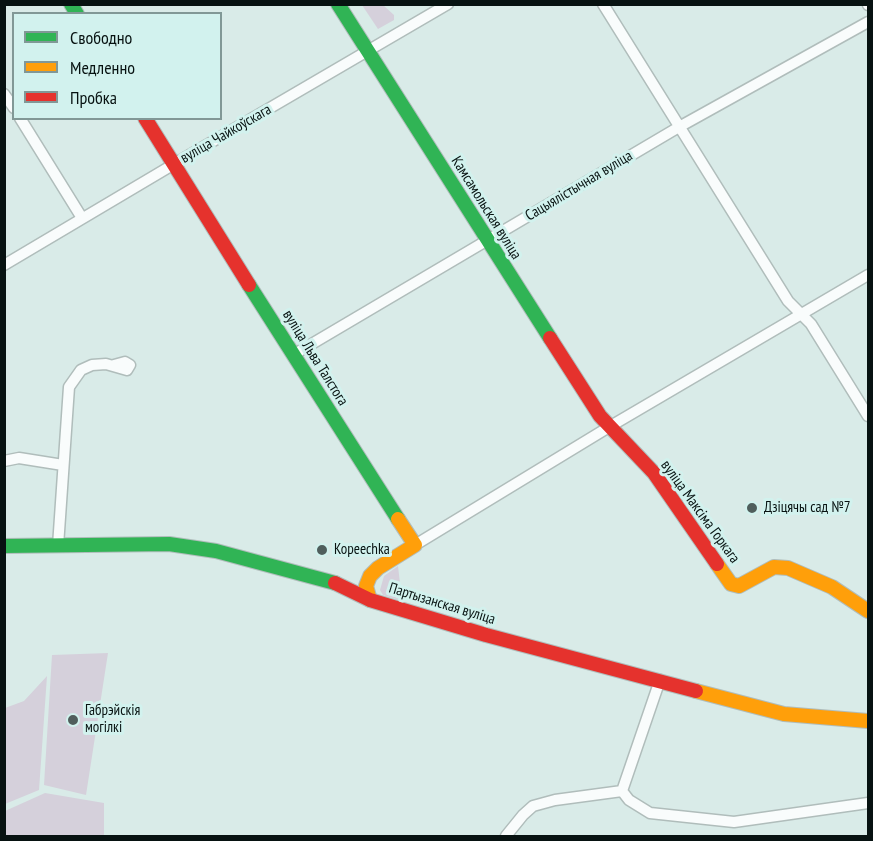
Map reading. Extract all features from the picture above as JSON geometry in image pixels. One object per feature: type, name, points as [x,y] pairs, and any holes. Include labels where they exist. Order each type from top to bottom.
[{"type":"main road","name":"Камсамольская вуліца","points":[[338,4],[487,241],[609,427]]},
{"type":"main road","name":"вуліца Льва Талстога","points":[[146,120],[293,355],[416,545]]},
{"type":"main road","name":"вуліца Максіма Горкага","points":[[609,427],[654,473],[731,584],[739,586],[774,567],[788,568],[832,587],[868,611]]},
{"type":"main road","name":"Партызанская вуліца","points":[[4,546],[169,544],[239,556],[330,580],[370,600],[486,635],[784,714],[868,721]]},
{"type":"main road","points":[[330,580],[349,581],[378,568],[416,545]]},
{"type":"main road","points":[[370,600],[366,591],[366,583],[378,568]]},
{"type":"street","name":"вуліца Чайкоўскага","points":[[4,265],[448,4]]},
{"type":"street","points":[[603,4],[788,301],[811,324],[868,416]]},
{"type":"street","name":"Сацыялістычная вуліца","points":[[293,355],[680,127],[868,22]]},
{"type":"street","points":[[21,120],[82,218]]},
{"type":"street","points":[[416,545],[609,427],[868,275]]},
{"type":"street","points":[[58,546],[67,392],[81,370],[92,365],[114,365]]},
{"type":"street","points":[[4,461],[19,458],[63,465]]},
{"type":"street","points":[[622,790],[660,680]]},
{"type":"street","points":[[622,790],[629,800],[650,813],[734,822],[868,803]]},
{"type":"street","points":[[506,837],[533,806],[555,800],[622,790]]},
{"type":"shaded area","points":[[362,5],[383,5],[394,15],[394,20],[378,29]]},
{"type":"shaded area","points":[[398,566],[402,601],[383,595],[380,590],[384,576]]},
{"type":"shaded area","name":"Габрэйскія могілкі","points":[[108,653],[86,795],[44,785],[52,655]]},
{"type":"shaded area","points":[[47,676],[39,790],[5,804],[5,708],[24,701]]},
{"type":"shaded area","points":[[45,793],[104,803],[104,836],[5,836],[5,811]]},
{"type":"traffic: fast","points":[[71,4],[76,12]]},
{"type":"traffic: fast","points":[[338,4],[550,338]]},
{"type":"traffic: fast","points":[[249,285],[398,519]]},
{"type":"traffic: fast","points":[[4,546],[169,544],[216,551],[335,583]]},
{"type":"traffic: slow","points":[[370,600],[366,586],[370,576],[378,568],[415,545],[398,519]]},
{"type":"traffic: slow","points":[[717,564],[731,584],[739,586],[774,567],[788,568],[832,587],[868,611]]},
{"type":"traffic: slow","points":[[696,691],[784,714],[868,721]]},
{"type":"traffic: jam","points":[[146,120],[249,285]]},
{"type":"traffic: jam","points":[[550,338],[600,416],[654,473],[717,564]]},
{"type":"traffic: jam","points":[[335,583],[370,600],[486,635],[696,691]]},
{"type":"place","name":"Дзіцячы сад №7","points":[[752,508]]},
{"type":"place","name":"Kopeechka","points":[[322,550]]},
{"type":"place","name":"Габрэйскія могілкі","points":[[73,720]]}]
